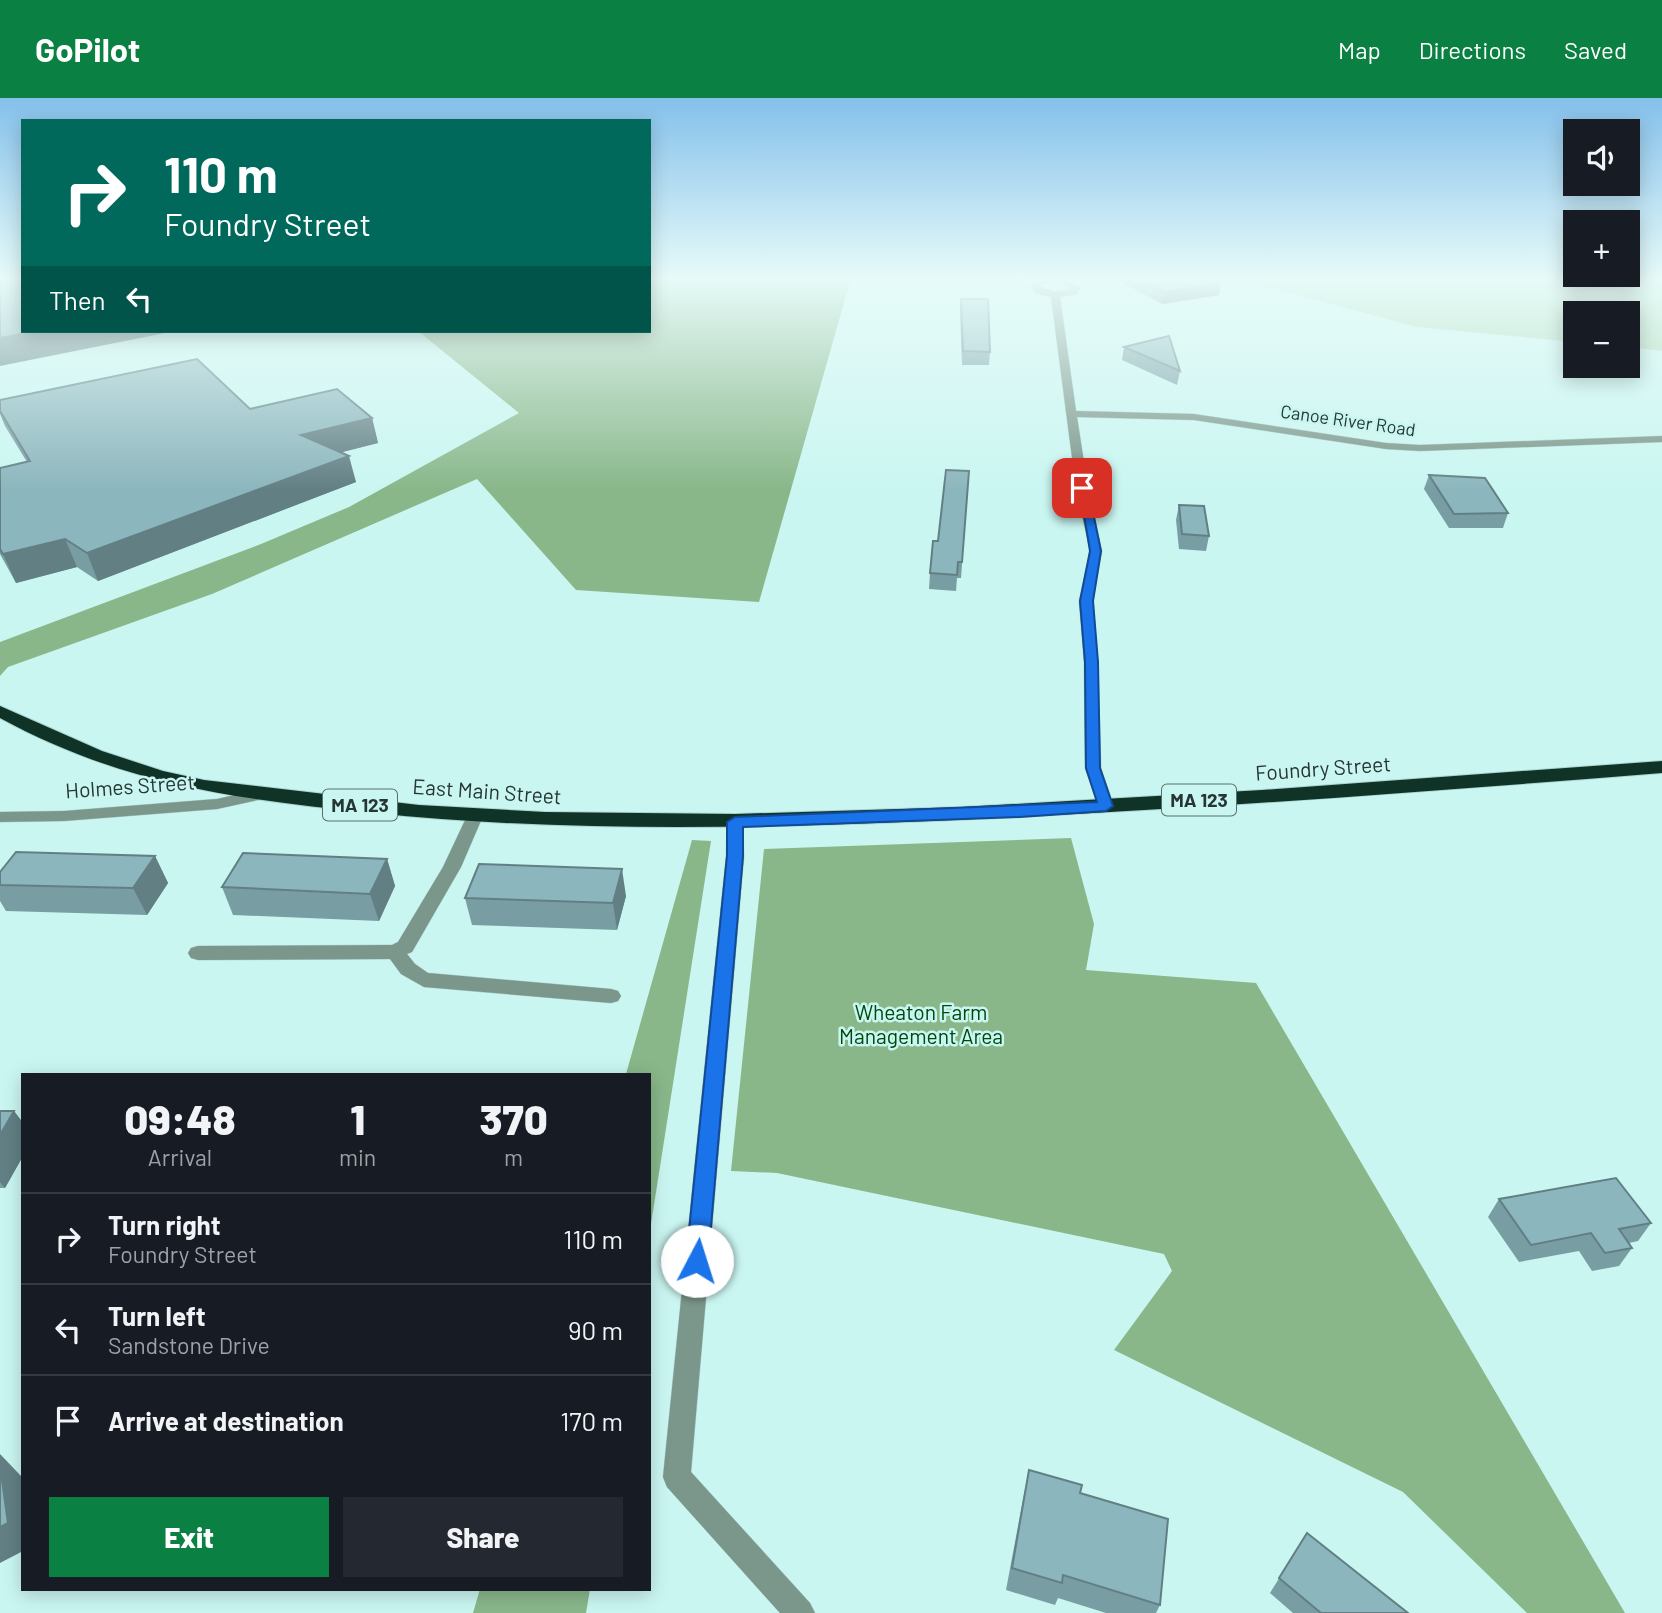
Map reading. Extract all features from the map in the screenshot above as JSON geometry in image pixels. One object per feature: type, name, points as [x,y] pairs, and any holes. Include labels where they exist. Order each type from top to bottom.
[{"type":"highway","name":"East Main Street","points":[[0,711],[82,751],[159,776],[261,794],[475,816],[735,822]]},
{"type":"highway","name":"Foundry Street","points":[[735,822],[1020,812],[1662,767]]},
{"type":"street","points":[[1062,349],[1096,551],[1087,601],[1093,768],[1106,806]]},
{"type":"street","name":"Canoe River Road","points":[[1071,414],[1194,417],[1385,446],[1420,448],[1662,439]]},
{"type":"street","name":"Holmes Street","points":[[0,817],[112,813],[247,801],[261,794]]},
{"type":"street","points":[[198,953],[395,952],[405,947],[452,867],[475,816]]},
{"type":"street","points":[[735,822],[735,856],[677,1477],[800,1613]]},
{"type":"street","points":[[395,952],[408,969],[424,979],[611,996]]},
{"type":"green space","points":[[440,349],[831,349],[759,602],[576,590],[477,479],[212,594],[8,667],[0,676],[0,642],[261,544],[349,507],[519,413]]},
{"type":"green space","name":"Wheaton Farm Management Area","points":[[1071,838],[1094,924],[1086,970],[1256,983],[1625,1613],[1527,1613],[1403,1492],[1114,1350],[1172,1271],[1164,1254],[777,1173],[731,1171],[764,849]]},
{"type":"green space","points":[[692,840],[711,841],[651,1224],[651,1073],[626,1073]]},
{"type":"green space","points":[[479,1591],[590,1591],[586,1613],[473,1613]]},
{"type":"building","points":[[963,349],[990,349],[990,352],[963,351]]},
{"type":"building","points":[[1128,349],[1173,349],[1180,371]]},
{"type":"building","points":[[197,359],[250,409],[337,389],[372,418],[301,435],[349,456],[87,553],[65,539],[3,554],[0,549],[0,468],[30,461],[0,411],[0,400]]},
{"type":"building","points":[[946,470],[969,471],[962,562],[958,562],[957,575],[930,573],[933,541],[938,541]]},
{"type":"building","points":[[1429,475],[1485,478],[1508,513],[1454,514]]},
{"type":"building","points":[[1179,505],[1204,506],[1209,536],[1182,534]]},
{"type":"building","points":[[16,852],[155,856],[133,888],[0,885],[0,872]]},
{"type":"building","points":[[243,853],[387,859],[370,894],[222,887]]},
{"type":"building","points":[[479,864],[622,869],[613,903],[465,898]]},
{"type":"building","points":[[0,1111],[14,1111],[0,1135]]},
{"type":"building","points":[[1616,1178],[1651,1223],[1619,1229],[1632,1248],[1605,1253],[1591,1233],[1531,1245],[1499,1199]]},
{"type":"building","points":[[0,1466],[8,1523],[0,1527]]},
{"type":"building","points":[[1029,1470],[1082,1485],[1080,1493],[1168,1519],[1160,1605],[1063,1575],[1062,1583],[1012,1568]]},
{"type":"building","points":[[1307,1533],[1408,1613],[1321,1613],[1279,1578]]},
{"type":"route","points":[[697,1261],[735,856],[735,822],[1020,812],[1106,806],[1093,768],[1087,601],[1096,551],[1082,488]]}]
